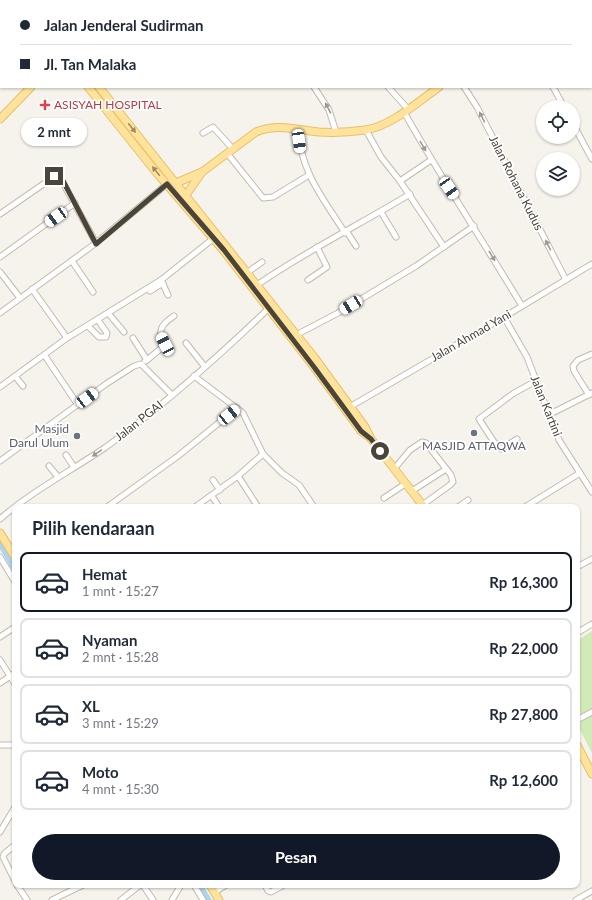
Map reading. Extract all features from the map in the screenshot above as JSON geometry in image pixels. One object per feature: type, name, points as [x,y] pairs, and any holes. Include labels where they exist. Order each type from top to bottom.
[{"type":"main road","points":[[0,120],[30,88]]},
{"type":"main road","points":[[89,88],[167,184],[214,238],[268,309],[365,427],[371,439],[421,504]]},
{"type":"main road","points":[[100,88],[176,184],[186,194],[321,366],[348,408]]},
{"type":"main road","points":[[176,184],[202,172],[256,132],[265,128],[278,126],[299,130],[336,132],[366,130],[389,122],[438,88]]},
{"type":"main road","points":[[186,194],[202,172]]},
{"type":"main road","points":[[0,533],[12,552]]},
{"type":"main road","points":[[580,755],[592,774]]},
{"type":"main road","points":[[212,888],[219,900]]},
{"type":"street","points":[[315,88],[329,110],[336,132]]},
{"type":"street","points":[[389,88],[406,110],[431,160],[474,226],[522,306]]},
{"type":"street","name":"Jalan Rohana Kudus","points":[[465,88],[477,108],[566,280]]},
{"type":"street","points":[[554,88],[560,100]]},
{"type":"street","points":[[203,133],[213,127],[263,198],[273,197],[309,175]]},
{"type":"street","points":[[299,130],[302,156],[309,175],[356,246]]},
{"type":"street","points":[[366,130],[381,157],[410,194],[444,247]]},
{"type":"street","points":[[580,137],[592,159]]},
{"type":"street","points":[[400,180],[431,160]]},
{"type":"street","points":[[0,214],[58,174],[96,244]]},
{"type":"street","points":[[0,313],[96,244],[167,184]]},
{"type":"street","points":[[257,285],[317,247],[346,233],[410,194]]},
{"type":"street","points":[[0,257],[75,204]]},
{"type":"street","points":[[381,212],[396,237]]},
{"type":"street","points":[[296,335],[409,270],[474,226]]},
{"type":"street","points":[[150,291],[214,238]]},
{"type":"street","points":[[308,280],[327,269],[317,247]]},
{"type":"street","points":[[72,261],[93,292]]},
{"type":"street","points":[[248,272],[262,262]]},
{"type":"street","name":"Jalan Ahmad Yani","points":[[348,408],[592,264]]},
{"type":"street","points":[[0,272],[20,298]]},
{"type":"street","points":[[162,282],[168,295]]},
{"type":"street","points":[[0,387],[45,356],[67,338],[162,282]]},
{"type":"street","points":[[32,289],[67,338]]},
{"type":"street","name":"Jalan PGAI","points":[[18,504],[107,446],[205,367],[268,309]]},
{"type":"street","points":[[108,313],[124,332]]},
{"type":"street","points":[[0,461],[134,366],[141,364],[162,349],[165,345],[161,335],[162,328],[165,323],[174,316]]},
{"type":"street","name":"Jalan Kartini","points":[[504,317],[527,357],[548,415],[559,440],[592,492]]},
{"type":"street","points":[[88,326],[99,337],[106,337],[107,334],[98,320]]},
{"type":"street","points":[[133,338],[147,360]]},
{"type":"street","points":[[186,343],[205,367]]},
{"type":"street","points":[[548,415],[590,394],[574,371],[573,366],[578,360],[592,354]]},
{"type":"street","points":[[45,356],[78,405]]},
{"type":"street","points":[[141,364],[172,395]]},
{"type":"street","points":[[15,376],[23,386]]},
{"type":"street","points":[[194,376],[246,416],[263,454],[282,473],[299,485],[312,504]]},
{"type":"street","points":[[517,439],[501,449],[494,442],[479,419],[502,402],[536,381]]},
{"type":"street","points":[[111,504],[183,452],[237,408]]},
{"type":"street","points":[[394,469],[410,450],[422,442],[426,443],[451,475],[453,482],[425,504]]},
{"type":"street","points":[[200,504],[238,476],[263,454]]},
{"type":"street","points":[[66,455],[74,467]]},
{"type":"street","points":[[49,466],[58,477]]},
{"type":"street","points":[[412,491],[446,469]]},
{"type":"street","points":[[530,504],[580,473]]},
{"type":"street","points":[[238,476],[256,504]]},
{"type":"street","points":[[213,480],[220,490]]},
{"type":"street","points":[[384,498],[405,484]]},
{"type":"street","points":[[212,496],[217,504]]},
{"type":"street","points":[[462,504],[468,500]]},
{"type":"street","name":"Jalan PGAI","points":[[0,519],[12,509]]},
{"type":"street","points":[[0,557],[12,577]]},
{"type":"street","points":[[580,565],[592,559]]},
{"type":"street","points":[[580,631],[592,624]]},
{"type":"street","points":[[0,637],[12,629]]},
{"type":"street","points":[[0,660],[12,679]]},
{"type":"street","points":[[0,683],[10,676]]},
{"type":"street","points":[[580,718],[592,712]]},
{"type":"street","points":[[0,745],[12,745]]},
{"type":"street","points":[[0,832],[12,812]]},
{"type":"street","points":[[12,847],[4,854],[3,857],[12,875]]},
{"type":"street","points":[[20,888],[27,900]]},
{"type":"street","points":[[52,900],[76,888]]},
{"type":"street","points":[[121,900],[136,888]]},
{"type":"street","points":[[145,888],[153,900]]},
{"type":"street","points":[[172,900],[179,888]]},
{"type":"street","points":[[196,888],[203,900]]},
{"type":"street","points":[[215,892],[221,888]]},
{"type":"street","points":[[266,888],[268,891],[272,892],[279,888]]},
{"type":"street","points":[[576,900],[592,891]]},
{"type":"green space","points":[[592,631],[592,753],[580,730],[580,639]]},
{"type":"waterway","points":[[0,544],[12,565]]},
{"type":"waterway","points":[[202,888],[209,900]]},
{"type":"place","name":"ASISYAH HOSPITAL","points":[[45,105]]},
{"type":"place","name":"MASJID ATTAQWA","points":[[474,433]]},
{"type":"place","name":"Masjid Darul Ulum","points":[[77,436]]},
{"type":"route","points":[[54,176],[58,174],[60,175],[96,244],[167,184],[224,250],[246,282],[314,367],[361,431],[371,439],[380,451]]}]
